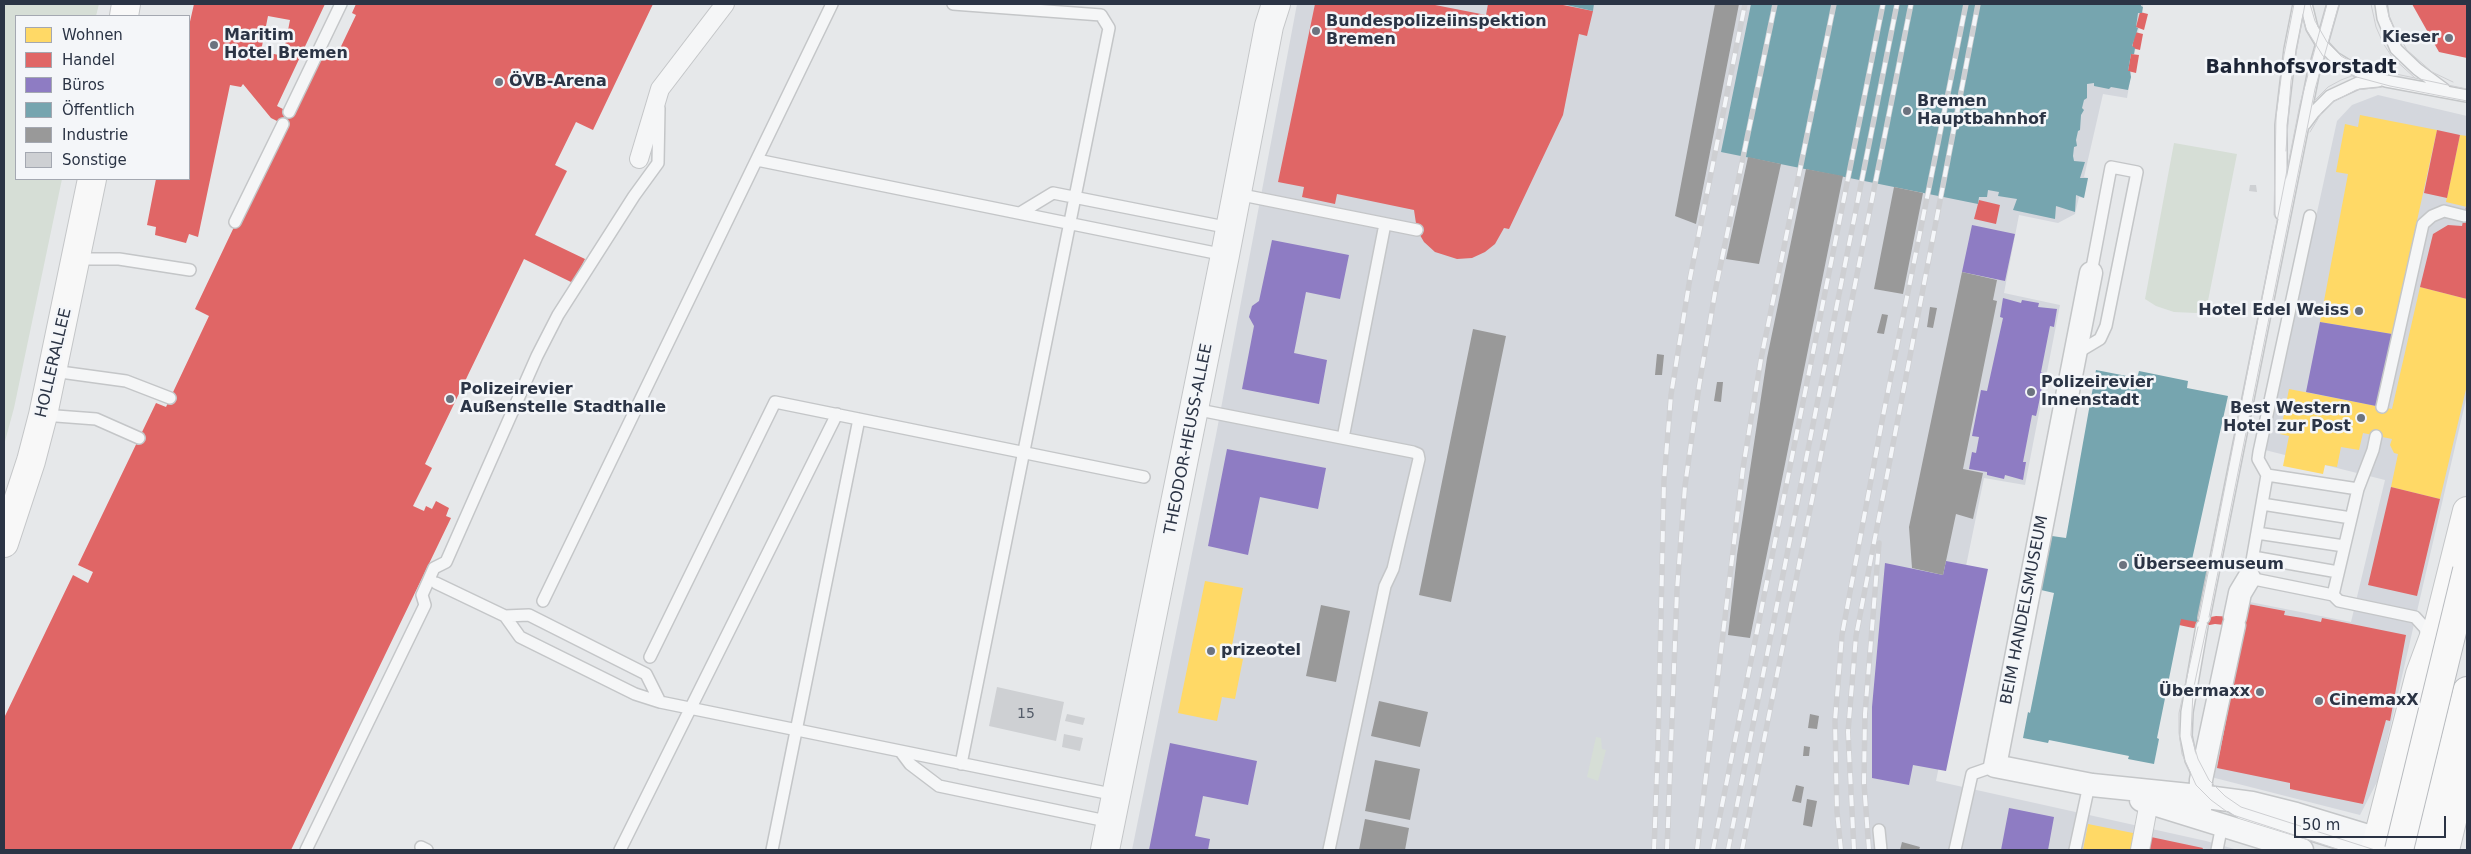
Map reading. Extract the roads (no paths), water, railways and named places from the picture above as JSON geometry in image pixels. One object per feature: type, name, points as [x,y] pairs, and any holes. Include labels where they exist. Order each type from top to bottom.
[{"type":"main road","name":"HOLLERALLEE","points":[[4,543],[31,461],[43,415],[77,259],[92,180]]},
{"type":"main road","points":[[2378,847],[2420,674],[2435,636],[2467,511]]},
{"type":"main road","points":[[2378,847],[2467,570]]},
{"type":"main road","points":[[2435,636],[2451,612],[2462,607],[2467,608]]},
{"type":"main road","points":[[2428,850],[2467,691]]},
{"type":"main road","points":[[2445,850],[2467,759]]},
{"type":"main road","points":[[2378,847],[2415,850]]},
{"type":"street","points":[[639,159],[660,90],[725,4]]},
{"type":"street","name":"THEODOR-HEUSS-ALLEE","points":[[1105,850],[1226,255],[1271,11]]},
{"type":"street","name":"BEIM HANDELSMUSEUM","points":[[1995,766],[2091,273]]},
{"type":"street","points":[[2200,818],[2234,621],[2240,593],[2251,567]]},
{"type":"street","points":[[1995,766],[2091,785],[2303,850]]},
{"type":"street","points":[[2091,785],[2206,791],[2296,814],[2378,847]]},
{"type":"street","points":[[2140,850],[2149,802]]},
{"type":"lane","points":[[289,112],[341,4]]},
{"type":"lane","points":[[543,601],[832,4]]},
{"type":"lane","points":[[953,4],[1101,14],[1109,28],[961,764]]},
{"type":"lane","points":[[2282,233],[2281,125],[2290,49],[2299,4]]},
{"type":"lane","points":[[2306,4],[2312,28],[2321,43],[2335,58],[2348,66],[2386,81],[2467,96]]},
{"type":"lane","points":[[2303,850],[2270,828],[2241,813],[2206,791],[2191,760],[2186,736],[2187,712],[2203,622],[2303,128],[2321,43],[2333,4]]},
{"type":"lane","points":[[2381,4],[2383,18],[2396,49],[2417,69],[2448,92]]},
{"type":"lane","points":[[2303,128],[2330,96],[2344,88],[2358,83],[2386,81]]},
{"type":"lane","points":[[306,850],[425,604],[422,595],[434,568],[446,562],[537,356],[572,292],[658,163],[660,90]]},
{"type":"lane","points":[[235,222],[283,124]]},
{"type":"lane","points":[[757,160],[1226,255]]},
{"type":"lane","name":"BEIM HANDELSMUSEUM","points":[[2075,354],[2100,339],[2106,326],[2138,172],[2111,167],[2091,273]]},
{"type":"lane","points":[[1020,213],[1052,193],[1230,228]]},
{"type":"lane","points":[[1237,194],[1417,230]]},
{"type":"lane","points":[[2382,407],[2423,224],[2432,216],[2444,211],[2464,216]]},
{"type":"lane","points":[[2251,567],[2267,475],[2258,459],[2259,452],[2310,216]]},
{"type":"lane","points":[[1343,438],[1385,224]]},
{"type":"lane","points":[[77,259],[119,259],[190,270]]},
{"type":"lane","points":[[52,371],[126,381],[170,398]]},
{"type":"lane","points":[[650,657],[775,402],[1144,477]]},
{"type":"lane","points":[[1194,409],[1418,454],[1419,459],[1393,569],[1384,586],[1329,850]]},
{"type":"lane","points":[[620,850],[837,414]]},
{"type":"lane","points":[[43,415],[96,419],[139,438]]},
{"type":"lane","points":[[772,850],[859,419]]},
{"type":"lane","points":[[2333,595],[2358,490],[2373,450],[2376,436]]},
{"type":"lane","points":[[2267,475],[2358,490]]},
{"type":"lane","points":[[2262,504],[2351,518]]},
{"type":"lane","points":[[2257,533],[2344,546]]},
{"type":"lane","points":[[2251,567],[2338,572]]},
{"type":"lane","points":[[2251,567],[2333,595],[2339,600],[2415,617],[2435,636]]},
{"type":"lane","points":[[436,583],[505,616],[529,615],[646,674],[660,702]]},
{"type":"lane","points":[[505,616],[520,637],[635,694],[660,702],[1116,795]]},
{"type":"lane","points":[[901,752],[910,764],[939,786],[1111,822]]},
{"type":"lane","points":[[1955,850],[1972,774],[1995,766]]},
{"type":"lane","points":[[2075,850],[2091,785]]},
{"type":"lane","points":[[2241,813],[2378,847]]},
{"type":"lane","points":[[2217,850],[2222,825]]},
{"type":"lane","points":[[1879,830],[1881,850]]},
{"type":"tram line","points":[[2274,215],[2276,117],[2284,55],[2294,4]]},
{"type":"tram line","points":[[2286,151],[2291,81],[2305,4]]},
{"type":"tram line","points":[[2310,4],[2315,21],[2327,42],[2341,56],[2358,66],[2467,89]]},
{"type":"tram line","points":[[2199,619],[2300,104],[2327,4]]},
{"type":"tram line","points":[[2209,617],[2315,89],[2339,4]]},
{"type":"tram line","points":[[2371,4],[2376,27],[2383,43],[2392,57],[2415,78]]},
{"type":"tram line","points":[[2386,4],[2390,20],[2407,50],[2432,72],[2453,82]]},
{"type":"tram line","points":[[2303,18],[2306,29],[2323,56],[2353,76],[2390,86],[2467,101]]},
{"type":"tram line","points":[[2313,102],[2328,87],[2357,74]]},
{"type":"tram line","points":[[2310,132],[2322,112],[2333,102],[2356,90],[2382,87]]},
{"type":"tram line","points":[[2207,625],[2193,691],[2191,735],[2198,759],[2209,780],[2225,796],[2241,807],[2375,850]]},
{"type":"tram line","points":[[2198,627],[2179,713],[2182,754],[2196,785],[2211,800],[2230,814],[2340,850]]},
{"type":"railway","points":[[1654,850],[1664,481],[1671,395],[1690,278],[1745,4]]},
{"type":"railway","points":[[1667,850],[1677,590],[1685,486],[1699,386],[1716,287],[1775,4]]},
{"type":"railway","points":[[1697,850],[1743,468],[1761,359],[1834,4]]},
{"type":"railway","points":[[1713,850],[1883,4]]},
{"type":"railway","points":[[1728,850],[1897,4]]},
{"type":"railway","points":[[1742,850],[1911,4]]},
{"type":"railway","points":[[1841,850],[1837,812],[1835,721],[1842,635],[1883,416],[1966,4]]},
{"type":"railway","points":[[1854,850],[1848,732],[1856,636],[1978,4]]},
{"type":"railway","points":[[1869,850],[1864,783],[1865,714],[1879,543]]},
{"type":"place","name":"Bundespolizeiinspektion Bremen","points":[[1316,31]]},
{"type":"place","name":"Kieser","points":[[2449,38]]},
{"type":"place","name":"Maritim Hotel Bremen","points":[[214,45]]},
{"type":"place","name":"ÖVB-Arena","points":[[499,82]]},
{"type":"place","name":"Bremen Hauptbahnhof","points":[[1907,111]]},
{"type":"place","name":"Hotel Edel Weiss","points":[[2359,311]]},
{"type":"place","name":"Polizeirevier Innenstadt","points":[[2031,392]]},
{"type":"place","name":"Polizeirevier Außenstelle Stadthalle","points":[[450,399]]},
{"type":"place","name":"Best Western Hotel zur Post","points":[[2361,418]]},
{"type":"place","name":"Überseemuseum","points":[[2123,565]]},
{"type":"place","name":"prizeotel","points":[[1211,651]]},
{"type":"place","name":"Übermaxx","points":[[2260,692]]},
{"type":"place","name":"CinemaxX","points":[[2319,701]]},
{"type":"district","name":"Bahnhofsvorstadt","points":[[2301,68]]}]
